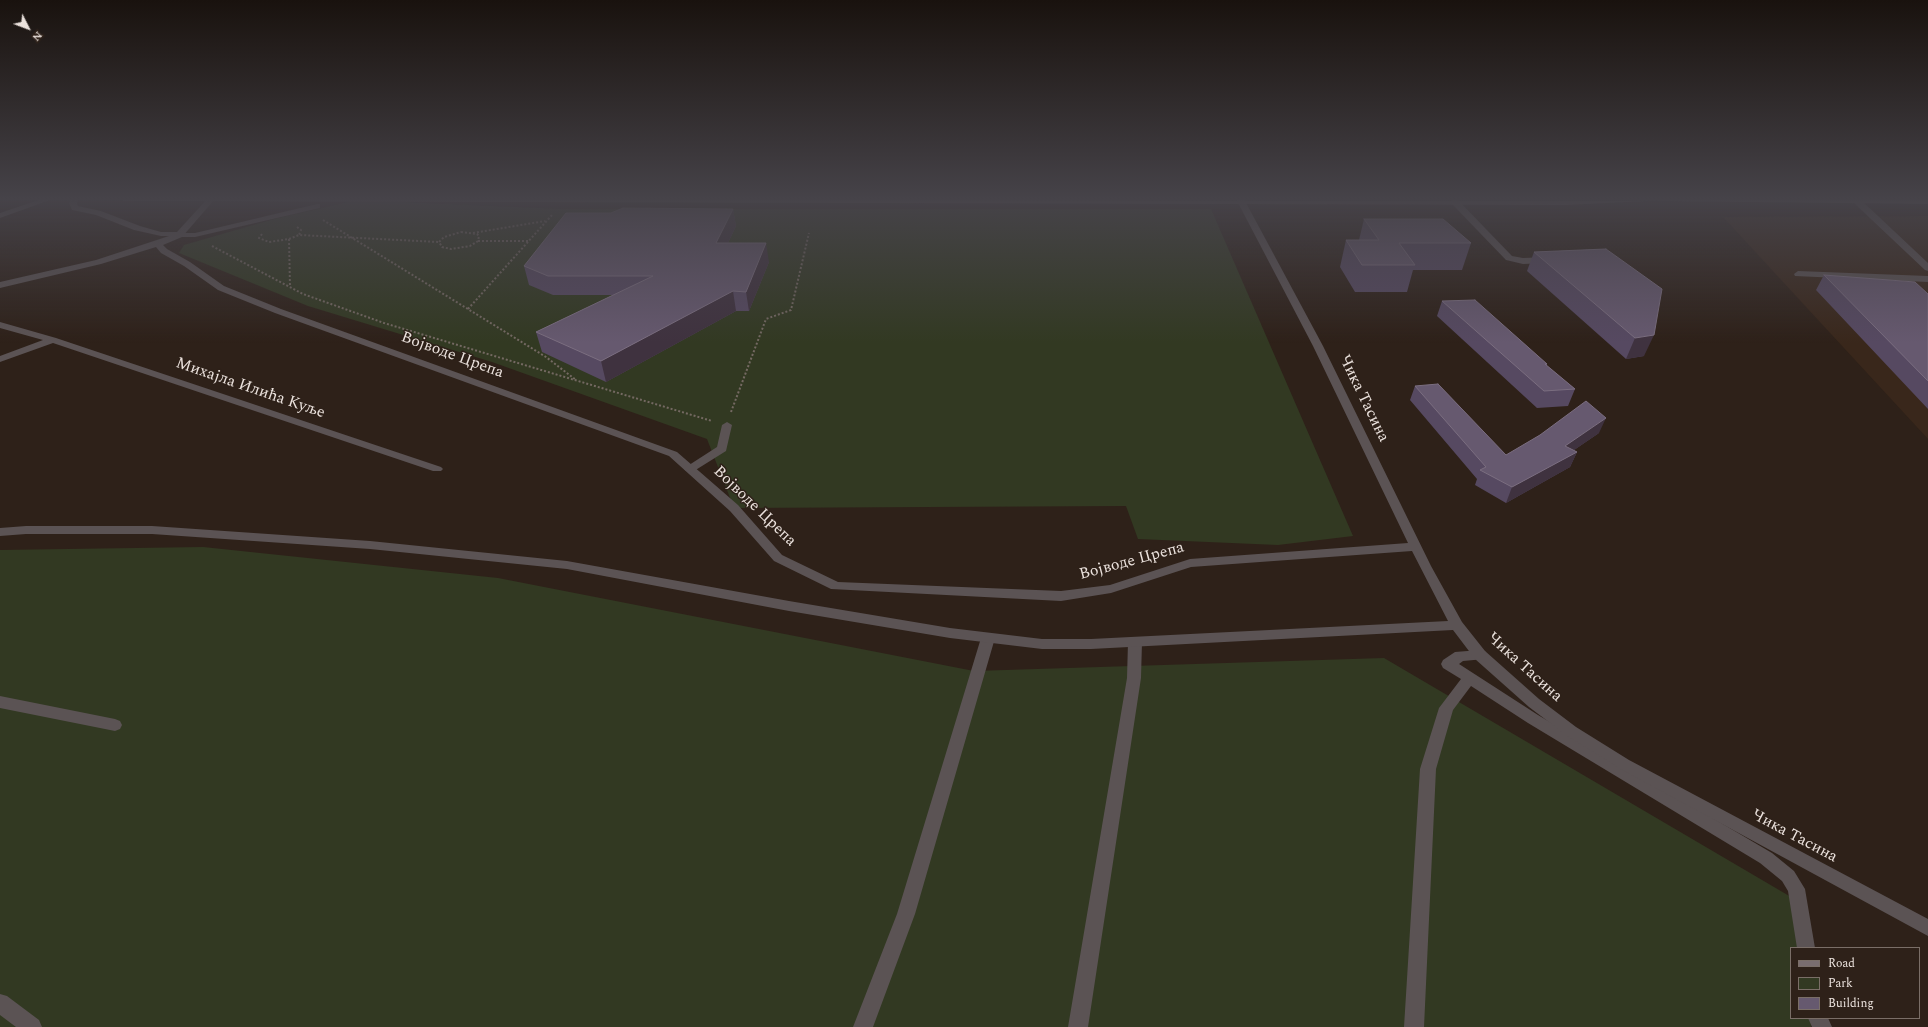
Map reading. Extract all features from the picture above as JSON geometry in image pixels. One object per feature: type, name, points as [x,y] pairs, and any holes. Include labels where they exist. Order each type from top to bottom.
[{"type":"street","points":[[0,286],[98,262],[148,247]]},
{"type":"street","name":"Војводе Црепа","points":[[161,247],[164,251],[187,264],[221,288],[278,311],[673,454],[734,508],[778,558],[836,586],[1061,596],[1110,589],[1190,563],[1416,547]]},
{"type":"street","name":"Чика Тасина","points":[[1266,247],[1318,346],[1416,547],[1457,625],[1480,655],[1534,703],[1571,731],[1624,764],[1928,928]]},
{"type":"street","points":[[1498,247],[1509,258],[1523,261],[1553,260]]},
{"type":"street","points":[[1906,247],[1928,268]]},
{"type":"street","points":[[1798,274],[1928,279]]},
{"type":"street","name":"Михајла Илића Куље","points":[[0,325],[53,340],[437,469]]},
{"type":"street","points":[[0,359],[53,340]]},
{"type":"street","points":[[690,469],[722,449],[727,425]]},
{"type":"street","points":[[0,532],[26,530],[152,530],[370,545],[567,565],[789,606],[950,633],[1042,644],[1091,644],[1457,625]]},
{"type":"street","points":[[863,1027],[906,914],[988,638]]},
{"type":"street","points":[[1078,1027],[1134,678],[1134,642]]},
{"type":"street","points":[[1480,655],[1460,656],[1448,664],[1579,747],[1766,858],[1783,871],[1796,889],[1806,947]]},
{"type":"street","points":[[1414,1027],[1428,770],[1446,708],[1470,679]]},
{"type":"street","points":[[0,702],[115,725]]},
{"type":"street","points":[[0,1003],[32,1027]]},
{"type":"path","points":[[212,247],[303,294],[384,323],[727,425],[766,319],[791,310],[806,247]]},
{"type":"path","points":[[289,247],[290,287]]},
{"type":"path","points":[[366,247],[546,357],[578,381]]},
{"type":"path","points":[[442,247],[451,249],[464,247]]},
{"type":"path","points":[[468,309],[524,247]]},
{"type":"shaded area","points":[[1751,247],[1928,247],[1928,439]]},
{"type":"green space","points":[[183,247],[1227,247],[1353,536],[1278,545],[1138,539],[1126,506],[734,508],[707,439],[492,362],[308,306],[179,253]]},
{"type":"green space","points":[[203,547],[498,578],[974,671],[1384,658],[1791,897],[1799,947],[1790,947],[1790,1019],[1810,1019],[1811,1027],[0,1027],[0,550]]},
{"type":"building","points":[[539,247],[764,247],[746,292],[733,291],[601,361],[536,332],[653,276],[548,276],[524,266]]},
{"type":"building","points":[[1350,247],[1402,247],[1415,265],[1362,265]]},
{"type":"building","points":[[1606,249],[1662,289],[1654,335],[1635,338],[1534,252]]},
{"type":"building","points":[[1824,275],[1915,282],[1928,294],[1928,381]]},
{"type":"building","points":[[1475,300],[1547,364],[1545,364],[1575,389],[1544,391],[1442,301]]},
{"type":"building","points":[[1438,384],[1506,455],[1540,435],[1586,401],[1606,418],[1565,446],[1577,452],[1512,487],[1480,470],[1486,467],[1415,386]]}]
